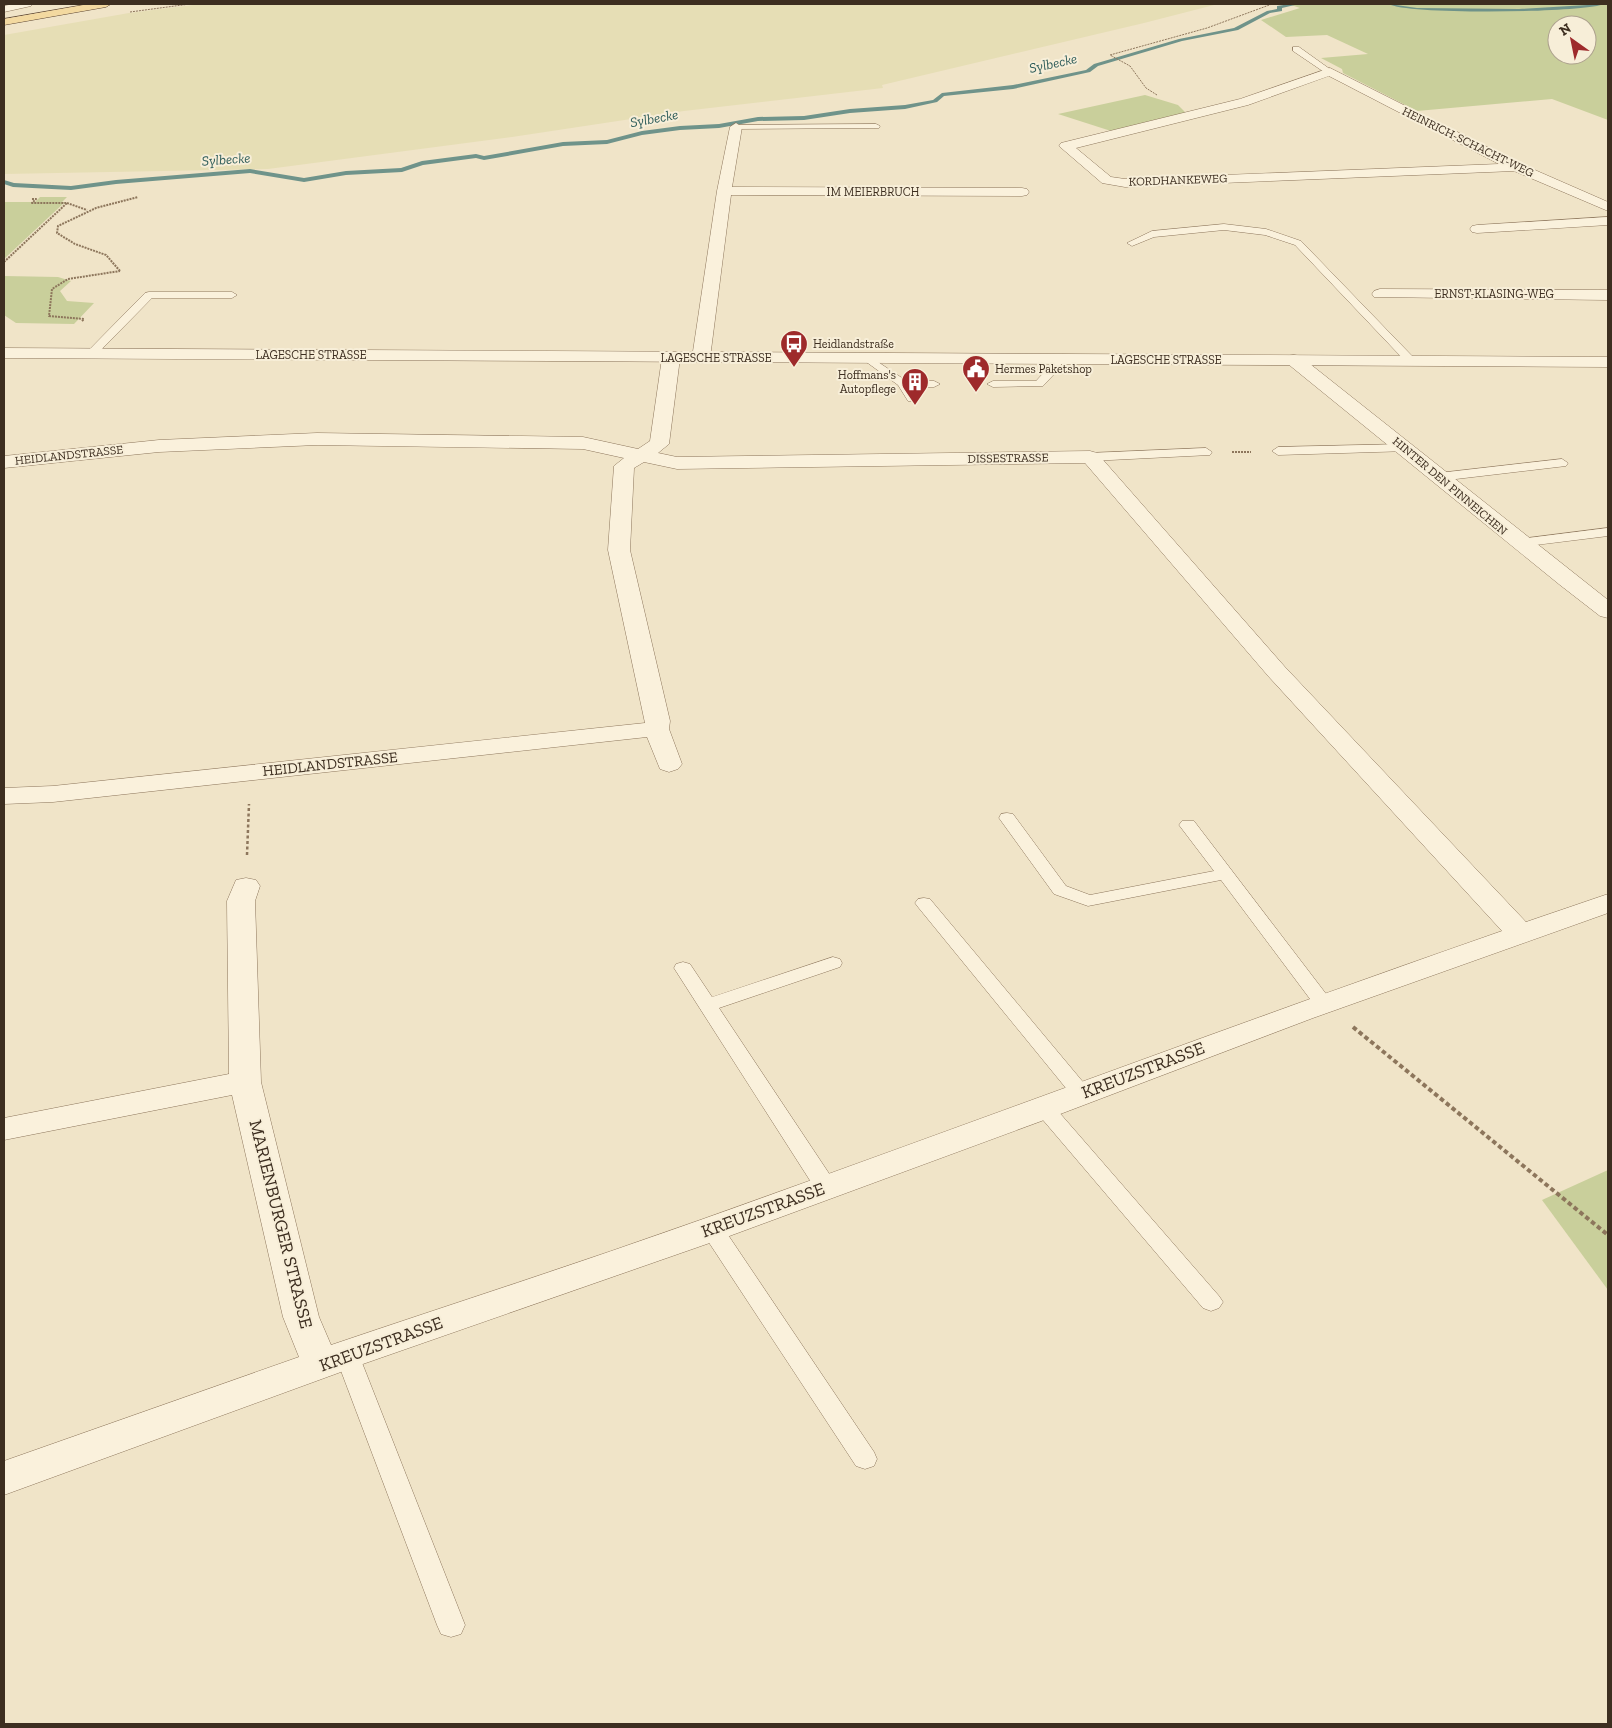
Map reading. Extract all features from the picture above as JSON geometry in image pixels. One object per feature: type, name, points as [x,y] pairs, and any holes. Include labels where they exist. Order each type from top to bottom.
[{"type":"main road","points":[[4,22],[106,4]]},
{"type":"street","points":[[4,9],[28,4]]},
{"type":"street","name":"KORDHANKEWEG","points":[[1330,72],[1244,102],[1066,146],[1106,180],[1125,183],[1516,166]]},
{"type":"street","name":"HEINRICH-SCHACHT-WEG","points":[[1330,72],[1516,166],[1608,208]]},
{"type":"street","points":[[701,358],[724,191],[736,127]]},
{"type":"street","name":"IM MEIERBRUCH","points":[[724,191],[1022,192]]},
{"type":"street","points":[[1477,229],[1608,221]]},
{"type":"street","name":"ERNST-KLASING-WEG","points":[[1380,294],[1608,295]]},
{"type":"street","name":"LAGESCHE STRASSE","points":[[4,353],[1608,362]]},
{"type":"street","points":[[669,764],[657,729],[658,721],[619,550],[624,466],[659,444],[671,358]]},
{"type":"street","name":"HINTER DEN PINNEICHEN","points":[[1294,360],[1520,543],[1608,610]]},
{"type":"street","name":"HEIDLANDSTRASSE","points":[[4,462],[159,446],[317,439],[583,443],[642,454]]},
{"type":"street","name":"DISSESTRASSE","points":[[642,454],[677,463],[1090,457]]},
{"type":"street","points":[[1090,457],[1277,672],[1520,934]]},
{"type":"street","name":"HEIDLANDSTRASSE","points":[[4,796],[53,794],[657,729]]},
{"type":"street","name":"MARIENBURGER STRASSE","points":[[247,874],[241,901],[245,1082],[301,1317],[334,1360]]},
{"type":"street","name":"KREUZSTRASSE","points":[[4,1478],[712,1228],[1044,1108],[1323,1003],[1608,903]]},
{"type":"street","points":[[4,1129],[245,1082]]},
{"type":"lane","points":[[1296,49],[1330,72]]},
{"type":"lane","points":[[736,127],[876,126]]},
{"type":"lane","points":[[1132,243],[1152,234],[1224,227],[1266,232],[1298,243],[1411,361]]},
{"type":"lane","points":[[92,354],[149,295],[232,295]]},
{"type":"lane","points":[[869,359],[902,383],[912,399]]},
{"type":"lane","points":[[993,384],[1039,384],[1054,368],[1058,360]]},
{"type":"lane","points":[[902,383],[934,384]]},
{"type":"lane","points":[[1278,451],[1405,448]]},
{"type":"lane","points":[[1090,457],[1206,452]]},
{"type":"lane","points":[[1439,477],[1562,463]]},
{"type":"lane","points":[[1520,543],[1608,532]]},
{"type":"lane","points":[[1007,818],[1060,890],[1088,901],[1226,874]]},
{"type":"lane","points":[[1188,825],[1323,1003]]},
{"type":"lane","points":[[924,903],[1081,1094]]},
{"type":"lane","points":[[706,1006],[833,963]]},
{"type":"lane","points":[[683,968],[706,1006],[826,1187]]},
{"type":"lane","points":[[1044,1108],[1211,1302]]},
{"type":"lane","points":[[712,1228],[865,1459]]},
{"type":"lane","points":[[334,1360],[451,1625]]},
{"type":"path","points":[[1207,112],[1157,96],[1146,88],[1130,66],[1110,55],[1207,28],[1272,4]]},
{"type":"path","points":[[78,326],[84,319],[48,316],[52,289],[68,279],[120,271],[106,255],[75,244],[57,233],[58,226],[88,211],[138,197]]},
{"type":"path","points":[[31,199],[36,199],[32,203],[66,203],[88,211]]},
{"type":"path","points":[[4,262],[66,203]]},
{"type":"path","points":[[1206,452],[1278,451]]},
{"type":"path","points":[[247,874],[250,772]]},
{"type":"path","points":[[1323,1003],[1608,1235]]},
{"type":"shaded area","points":[[201,4],[1218,4],[882,85],[883,88],[684,111],[512,137],[268,169],[4,174],[4,35],[129,13]]},
{"type":"green space","points":[[1288,4],[1608,4],[1608,120],[1552,99],[1417,111],[1343,73],[1342,69],[1321,58],[1368,54],[1327,35],[1286,37],[1261,20],[1300,8]]},
{"type":"green space","points":[[1145,95],[1178,105],[1186,113],[1111,131],[1058,114]]},
{"type":"green space","points":[[40,197],[67,197],[62,202],[65,202],[4,259],[4,202],[35,202]]},
{"type":"green space","points":[[4,276],[58,277],[71,281],[60,291],[67,301],[94,303],[74,324],[16,323],[4,315]]},
{"type":"green space","points":[[1608,1170],[1608,1290],[1542,1200]]},
{"type":"waterway","name":"Sylbecke","points":[[4,182],[13,185],[71,188],[116,182],[250,171],[304,180],[346,173],[402,170],[422,163],[476,156],[484,158],[563,144],[607,142],[642,133],[680,128],[719,126],[758,119],[804,118],[850,111],[905,107],[935,101],[942,95],[1013,87],[1088,71],[1096,65],[1181,40],[1236,29],[1269,12],[1280,10],[1279,7],[1297,4]]},
{"type":"waterway","name":"Sylbecke","points":[[1391,4],[1417,9],[1519,10],[1602,4]]},
{"type":"place","name":"Heidlandstraße","points":[[794,368]]},
{"type":"place","name":"Hermes Paketshop","points":[[976,393]]},
{"type":"place","name":"Hoffmans's Autopflege","points":[[915,406]]}]
